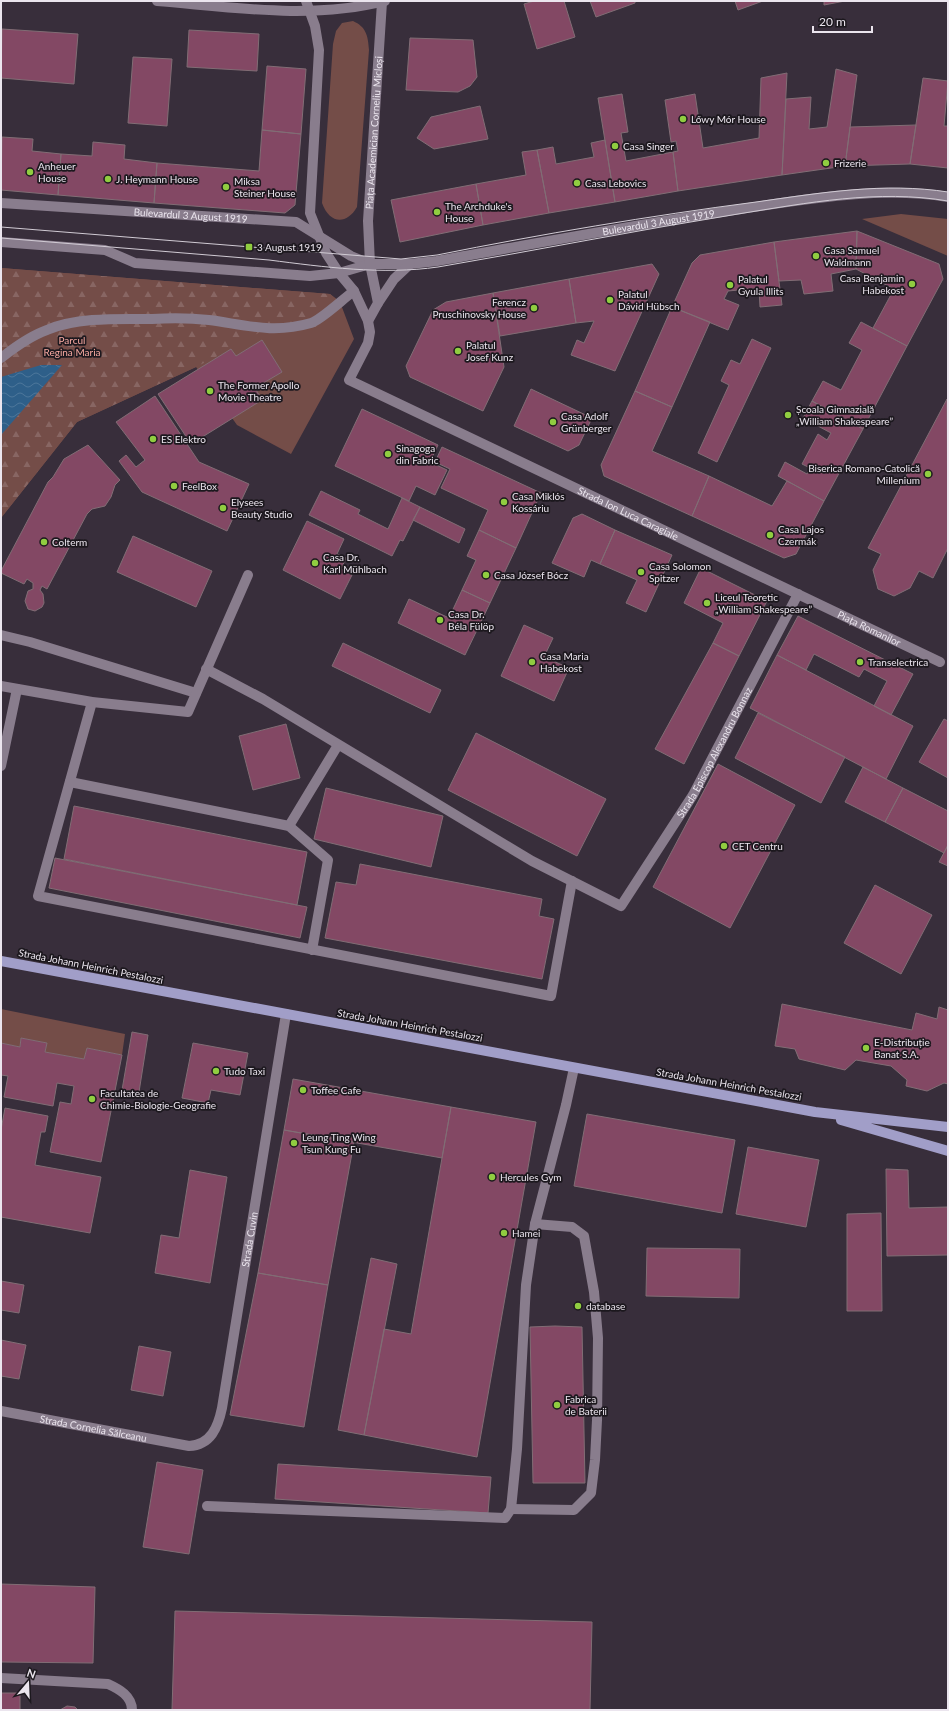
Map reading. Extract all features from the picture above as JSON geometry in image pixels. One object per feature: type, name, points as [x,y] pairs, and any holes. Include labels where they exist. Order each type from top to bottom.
[{"type":"main road","name":"Strada Johann Heinrich Pestalozzi","points":[[1,961],[815,1112],[948,1127]]},
{"type":"main road","name":"Strada Johann Heinrich Pestalozzi","points":[[815,1112],[948,1151]]},
{"type":"street","points":[[157,1],[310,11],[346,8],[383,1]]},
{"type":"street","points":[[306,1],[316,31],[319,50],[310,213],[326,253],[339,273],[354,291],[368,321]]},
{"type":"street","name":"Piața Academician Corneliu Micloși","points":[[378,303],[370,264],[368,221],[383,1]]},
{"type":"street","name":"Bulevardul 3 August 1919","points":[[1,242],[105,250],[135,263],[300,276],[339,273],[370,264],[410,264],[437,261],[678,218],[821,197],[873,193],[915,194],[948,197]]},
{"type":"street","name":"Bulevardul 3 August 1919","points":[[1,203],[296,222],[352,256],[370,264]]},
{"type":"street","points":[[368,321],[394,279],[410,264]]},
{"type":"street","points":[[1,358],[16,346],[48,329],[79,322],[118,318],[184,318],[208,320],[262,329],[287,328],[312,323],[354,291]]},
{"type":"street","name":"Strada Ion Luca Caragiale","points":[[368,321],[370,332],[368,343],[349,380],[798,594]]},
{"type":"street","points":[[1,686],[92,702],[188,712],[248,575]]},
{"type":"street","name":"Piața Romanilor","points":[[798,594],[940,662]]},
{"type":"street","name":"Strada Episcop Alexandru Bonnaz","points":[[572,881],[621,906],[693,795],[798,594]]},
{"type":"street","points":[[1,635],[30,642],[196,693]]},
{"type":"street","points":[[92,702],[38,896],[551,996],[572,881],[532,861],[263,699],[206,669]]},
{"type":"street","points":[[1,766],[17,689]]},
{"type":"street","points":[[289,826],[338,745]]},
{"type":"street","points":[[70,782],[289,826],[328,860],[312,950]]},
{"type":"street","name":"Strada Cuvin","points":[[186,1445],[201,1443],[210,1438],[221,1413],[286,1014]]},
{"type":"street","points":[[207,1506],[505,1518],[511,1509],[517,1449],[526,1285],[535,1224],[566,1105],[574,1068]]},
{"type":"street","points":[[511,1509],[574,1510],[591,1493],[595,1460],[598,1338],[594,1292],[584,1236],[572,1227],[535,1224]]},
{"type":"street","name":"Strada Cornelia Sălceanu","points":[[1,1411],[186,1445]]},
{"type":"street","points":[[1,1678],[108,1684],[122,1691],[132,1704],[132,1710]]},
{"type":"green space","points":[[353,21],[361,26],[366,32],[369,50],[357,207],[348,217],[338,220],[329,215],[322,203],[333,44],[336,31],[342,23]]},
{"type":"green space","points":[[901,214],[948,219],[948,256],[862,219]]},
{"type":"green space","name":"Parcul Regina Maria","points":[[1,268],[330,294],[340,302],[354,339],[291,454],[237,425],[196,367],[77,422],[1,518]]},
{"type":"green space","name":"Parcul Regina Maria","points":[[1,268],[330,294],[340,302],[316,328],[279,329],[260,332],[196,367],[77,422],[1,518]]},
{"type":"green space","points":[[1,1009],[125,1034],[122,1055],[87,1048],[84,1059],[45,1052],[47,1043],[21,1038],[20,1047],[1,1043]]},
{"type":"water","points":[[41,365],[62,365],[1,435],[1,377]]},
{"type":"building","points":[[534,1],[564,1],[575,37],[537,49],[524,4]]},
{"type":"building","points":[[590,1],[635,1],[635,3],[596,17]]},
{"type":"building","points":[[735,1],[763,1],[738,10]]},
{"type":"building","points":[[824,1],[845,1],[824,5]]},
{"type":"building","points":[[2,29],[78,34],[74,84],[1,78]]},
{"type":"building","points":[[189,30],[259,34],[257,71],[187,67]]},
{"type":"building","points":[[410,38],[473,40],[477,77],[470,86],[458,92],[406,90]]},
{"type":"building","points":[[133,57],[172,59],[167,126],[128,123]]},
{"type":"building","points":[[267,66],[306,69],[301,134],[262,130]]},
{"type":"building","points":[[836,69],[857,75],[845,166],[782,175],[786,99],[811,97],[809,129],[827,127]]},
{"type":"building","name":"Lőwy Mór House","points":[[787,73],[782,175],[678,191],[673,152],[678,151],[676,141],[671,142],[665,100],[695,94],[703,148],[759,138],[761,78]]},
{"type":"building","points":[[923,78],[948,81],[944,126],[948,126],[948,168],[910,164]]},
{"type":"building","name":"Casa Singer","points":[[622,94],[628,132],[621,133],[626,161],[673,152],[678,191],[615,202],[598,98]]},
{"type":"building","points":[[480,106],[488,139],[434,149],[417,138],[431,117]]},
{"type":"building","points":[[916,125],[910,164],[845,166],[850,127]]},
{"type":"building","name":"Miksa Steiner House","points":[[262,130],[301,134],[295,205],[285,213],[154,203],[157,163],[259,171]]},
{"type":"building","name":"Anheuer House","points":[[2,137],[33,139],[32,151],[61,154],[58,195],[1,190]]},
{"type":"building","name":"Casa Lebovics","points":[[605,140],[615,202],[549,213],[537,150],[553,147],[556,164],[594,157],[591,143]]},
{"type":"building","name":"J. Heymann House","points":[[93,142],[125,145],[124,159],[157,163],[154,203],[58,195],[61,154],[92,156]]},
{"type":"building","points":[[537,150],[549,213],[483,225],[476,184],[526,175],[522,152]]},
{"type":"building","name":"The Archduke's House","points":[[476,184],[483,225],[400,242],[391,200]]},
{"type":"building","name":"Casa Samuel Waldmann","points":[[857,231],[856,269],[831,274],[833,291],[804,294],[801,280],[779,281],[774,242]]},
{"type":"building","name":"Casa Benjamin Habekost","points":[[857,231],[939,264],[943,279],[907,346],[873,328],[894,289],[856,269]]},
{"type":"building","name":"Palatul Gyula Illits","points":[[774,242],[782,305],[760,307],[759,288],[728,291],[724,299],[739,305],[728,330],[672,307],[692,263],[700,255]]},
{"type":"building","name":"Palatul Dávid Hübsch","points":[[652,264],[659,274],[615,371],[571,355],[577,340],[584,343],[594,321],[576,323],[569,279]]},
{"type":"building","name":"Ferencz Pruschinovsky House","points":[[569,279],[576,323],[500,336],[493,293]]},
{"type":"building","name":"Palatul Josef Kunz","points":[[493,293],[504,367],[483,411],[410,377],[406,366],[433,310],[446,302]]},
{"type":"building","points":[[672,307],[710,322],[672,407],[635,391]]},
{"type":"building","points":[[861,322],[907,346],[863,429],[812,401],[823,381],[841,390],[862,350],[849,343]]},
{"type":"building","points":[[752,339],[771,348],[717,462],[698,453],[729,385],[721,381],[731,360],[740,364]]},
{"type":"building","name":"The Former Apollo Movie Theatre","points":[[262,340],[282,372],[255,388],[262,400],[191,444],[158,394],[231,349],[236,356]]},
{"type":"building","name":"Casa Adolf Grünberger","points":[[531,389],[592,418],[579,445],[568,451],[514,426]]},
{"type":"building","points":[[635,391],[672,407],[652,451],[709,476],[692,516],[604,476],[601,465]]},
{"type":"building","points":[[155,396],[199,462],[249,484],[227,531],[142,492],[119,461],[126,455],[136,467],[145,460],[116,422]]},
{"type":"building","name":"Biserica Romano-Catolică Millenium","points":[[947,399],[948,548],[933,578],[919,571],[910,588],[894,596],[878,589],[873,570],[881,554],[868,548]]},
{"type":"building","points":[[812,401],[863,429],[824,501],[778,476],[785,462],[807,474],[810,468],[802,464],[818,434],[827,440],[831,433],[803,418]]},
{"type":"building","name":"Sinagoga din Fabric","points":[[362,409],[438,445],[430,462],[447,470],[435,495],[416,486],[409,501],[335,466]]},
{"type":"building","name":"Colterm","points":[[88,445],[120,480],[115,485],[111,497],[105,506],[92,509],[87,514],[47,589],[42,586],[40,590],[43,594],[44,603],[42,607],[35,611],[28,609],[25,601],[28,591],[33,589],[33,583],[27,579],[24,584],[1,573],[1,571],[48,482],[53,477],[64,459]]},
{"type":"building","name":"Casa Miklós Kossáriu","points":[[442,447],[541,493],[516,548],[479,530],[488,510],[441,488],[450,469],[435,462]]},
{"type":"building","name":"Casa Lajos Czermák","points":[[709,476],[772,506],[787,481],[824,501],[796,554],[784,558],[692,516]]},
{"type":"building","points":[[321,491],[360,510],[358,514],[388,529],[402,498],[420,507],[403,541],[400,540],[392,556],[309,515]]},
{"type":"building","points":[[420,507],[465,529],[459,543],[413,520]]},
{"type":"building","points":[[582,514],[615,530],[600,564],[591,560],[584,577],[552,563],[573,518]]},
{"type":"building","name":"Casa Dr. Karl Mühlbach","points":[[307,521],[344,539],[337,554],[346,558],[341,569],[352,575],[340,599],[283,570]]},
{"type":"building","name":"Casa József Bócz","points":[[479,530],[516,548],[490,603],[462,590],[476,560],[467,556]]},
{"type":"building","name":"Casa Solomon Spitzer","points":[[615,530],[672,555],[646,612],[626,603],[637,580],[600,564]]},
{"type":"building","points":[[133,536],[212,571],[196,607],[117,572]]},
{"type":"building","points":[[701,568],[767,601],[739,656],[713,643],[723,623],[684,603]]},
{"type":"building","name":"Casa Dr. Béla Fülöp","points":[[462,590],[490,603],[465,655],[398,623],[409,599],[449,618]]},
{"type":"building","name":"Transelectrica","points":[[798,616],[913,674],[891,715],[874,706],[887,681],[864,669],[859,677],[814,654],[806,670],[777,655]]},
{"type":"building","name":"Casa Maria Habekost","points":[[524,625],[553,638],[544,657],[569,668],[554,701],[501,676]]},
{"type":"building","points":[[343,643],[441,690],[430,713],[332,666]]},
{"type":"building","points":[[713,643],[739,656],[684,764],[655,749]]},
{"type":"building","points":[[777,655],[913,726],[886,779],[750,708]]},
{"type":"building","points":[[758,713],[845,757],[821,803],[735,758]]},
{"type":"building","points":[[944,719],[948,721],[948,778],[919,762]]},
{"type":"building","points":[[286,724],[300,778],[253,790],[239,736]]},
{"type":"building","points":[[476,733],[606,799],[577,856],[448,790]]},
{"type":"building","name":"CET Centru","points":[[718,764],[795,805],[730,928],[653,887]]},
{"type":"building","points":[[863,767],[903,788],[885,822],[845,802]]},
{"type":"building","points":[[326,788],[443,816],[431,867],[314,839]]},
{"type":"building","points":[[903,788],[948,811],[948,845],[944,853],[885,822]]},
{"type":"building","points":[[74,806],[307,852],[297,905],[64,859]]},
{"type":"building","points":[[948,845],[948,866],[939,862]]},
{"type":"building","points":[[55,858],[307,907],[300,938],[49,888]]},
{"type":"building","points":[[360,864],[542,899],[539,916],[554,919],[542,979],[325,938],[336,882],[356,885]]},
{"type":"building","points":[[875,885],[932,915],[901,974],[844,943]]},
{"type":"building","name":"E-Distribuție Banat S.A.","points":[[782,1004],[912,1030],[916,1013],[937,1019],[939,1007],[948,1010],[948,1084],[944,1083],[927,1091],[906,1086],[907,1080],[891,1066],[856,1060],[845,1070],[799,1059],[795,1049],[775,1046]]},
{"type":"building","points":[[132,1032],[148,1035],[139,1092],[122,1090]]},
{"type":"building","name":"Facultatea de Chimie-Biologie-Geografie","points":[[21,1038],[47,1043],[45,1052],[84,1059],[87,1048],[122,1055],[101,1162],[50,1152],[60,1102],[71,1104],[74,1086],[57,1083],[53,1106],[4,1097],[8,1076],[1,1075],[1,1043],[20,1047]]},
{"type":"building","name":"Tudo Taxi","points":[[193,1043],[248,1053],[240,1095],[211,1090],[208,1103],[182,1098]]},
{"type":"building","points":[[293,1079],[451,1107],[442,1158],[284,1130]]},
{"type":"building","points":[[451,1107],[536,1122],[477,1457],[364,1435],[384,1329],[411,1334]]},
{"type":"building","points":[[5,1108],[48,1116],[45,1132],[41,1132],[35,1165],[101,1177],[90,1233],[1,1217],[1,1130]]},
{"type":"building","points":[[587,1114],[735,1140],[722,1213],[574,1186]]},
{"type":"building","points":[[284,1130],[354,1142],[328,1285],[258,1273]]},
{"type":"building","points":[[748,1147],[819,1160],[806,1227],[736,1214]]},
{"type":"building","points":[[886,1169],[908,1170],[909,1208],[948,1207],[948,1255],[887,1256]]},
{"type":"building","points":[[190,1170],[227,1177],[210,1283],[155,1273],[161,1235],[179,1238]]},
{"type":"building","points":[[881,1213],[882,1311],[847,1311],[847,1214]]},
{"type":"building","points":[[647,1248],[740,1249],[739,1298],[646,1296]]},
{"type":"building","points":[[371,1258],[397,1264],[364,1435],[338,1430]]},
{"type":"building","points":[[258,1273],[328,1285],[304,1427],[230,1415]]},
{"type":"building","points":[[1,1281],[24,1285],[19,1313],[1,1310]]},
{"type":"building","name":"Fabrica de Baterii","points":[[530,1327],[582,1327],[585,1483],[533,1483]]},
{"type":"building","points":[[1,1340],[26,1345],[19,1379],[1,1376]]},
{"type":"building","points":[[139,1346],[171,1352],[163,1396],[131,1390]]},
{"type":"building","points":[[157,1462],[203,1470],[189,1554],[143,1547]]},
{"type":"building","points":[[278,1464],[491,1477],[488,1513],[275,1499]]},
{"type":"building","points":[[1,1584],[95,1587],[93,1663],[1,1662]]},
{"type":"building","points":[[175,1611],[592,1622],[590,1710],[172,1710]]},
{"type":"building","points":[[1,1693],[20,1693],[20,1710],[1,1710]]},
{"type":"building","points":[[67,1706],[75,1707],[78,1710],[60,1710]]},
{"type":"tram line","points":[[1,227],[401,259],[437,255],[636,219],[828,192],[876,188],[924,189],[948,192]]},
{"type":"tram line","points":[[1,238],[269,260],[353,269],[396,270],[438,267],[700,220],[816,202],[895,196],[948,201]]},
{"type":"place","name":"Lőwy Mór House","points":[[683,119]]},
{"type":"place","name":"Casa Singer","points":[[615,146]]},
{"type":"place","name":"Frizerie","points":[[826,163]]},
{"type":"place","name":"Anheuer House","points":[[30,172]]},
{"type":"place","name":"J. Heymann House","points":[[108,179]]},
{"type":"place","name":"Casa Lebovics","points":[[577,183]]},
{"type":"place","name":"Miksa Steiner House","points":[[226,187]]},
{"type":"place","name":"The Archduke's House","points":[[437,212]]},
{"type":"place","name":"3 August 1919","points":[[249,247]]},
{"type":"place","name":"Casa Samuel Waldmann","points":[[816,256]]},
{"type":"place","name":"Casa Benjamin Habekost","points":[[912,284]]},
{"type":"place","name":"Palatul Gyula Illits","points":[[730,285]]},
{"type":"place","name":"Palatul Dávid Hübsch","points":[[610,300]]},
{"type":"place","name":"Ferencz Pruschinovsky House","points":[[534,308]]},
{"type":"place","name":"Palatul Josef Kunz","points":[[458,351]]},
{"type":"place","name":"The Former Apollo Movie Theatre","points":[[210,391]]},
{"type":"place","name":"Școala Gimnazială „William Shakespeare”","points":[[788,415]]},
{"type":"place","name":"Casa Adolf Grünberger","points":[[553,422]]},
{"type":"place","name":"ES Elektro","points":[[153,439]]},
{"type":"place","name":"Sinagoga din Fabric","points":[[388,454]]},
{"type":"place","name":"Biserica Romano-Catolică Millenium","points":[[928,474]]},
{"type":"place","name":"FeelBox","points":[[174,486]]},
{"type":"place","name":"Casa Miklós Kossáriu","points":[[504,502]]},
{"type":"place","name":"Elysees Beauty Studio","points":[[223,508]]},
{"type":"place","name":"Casa Lajos Czermák","points":[[770,535]]},
{"type":"place","name":"Colterm","points":[[44,542]]},
{"type":"place","name":"Casa Dr. Karl Mühlbach","points":[[315,563]]},
{"type":"place","name":"Casa Solomon Spitzer","points":[[641,572]]},
{"type":"place","name":"Casa József Bócz","points":[[486,575]]},
{"type":"place","name":"Liceul Teoretic „William Shakespeare”","points":[[707,603]]},
{"type":"place","name":"Casa Dr. Béla Fülöp","points":[[440,620]]},
{"type":"place","name":"Casa Maria Habekost","points":[[532,662]]},
{"type":"place","name":"Transelectrica","points":[[860,662]]},
{"type":"place","name":"CET Centru","points":[[724,846]]},
{"type":"place","name":"E-Distribuție Banat S.A.","points":[[866,1048]]},
{"type":"place","name":"Tudo Taxi","points":[[216,1071]]},
{"type":"place","name":"Toffee Cafe","points":[[303,1090]]},
{"type":"place","name":"Facultatea de Chimie-Biologie-Geografie","points":[[92,1099]]},
{"type":"place","name":"Leung Ting Wing Tsun Kung Fu","points":[[294,1143]]},
{"type":"place","name":"Hercules Gym","points":[[492,1177]]},
{"type":"place","name":"Hamei","points":[[504,1233]]},
{"type":"place","name":"database","points":[[578,1306]]},
{"type":"place","name":"Fabrica de Baterii","points":[[557,1405]]}]
